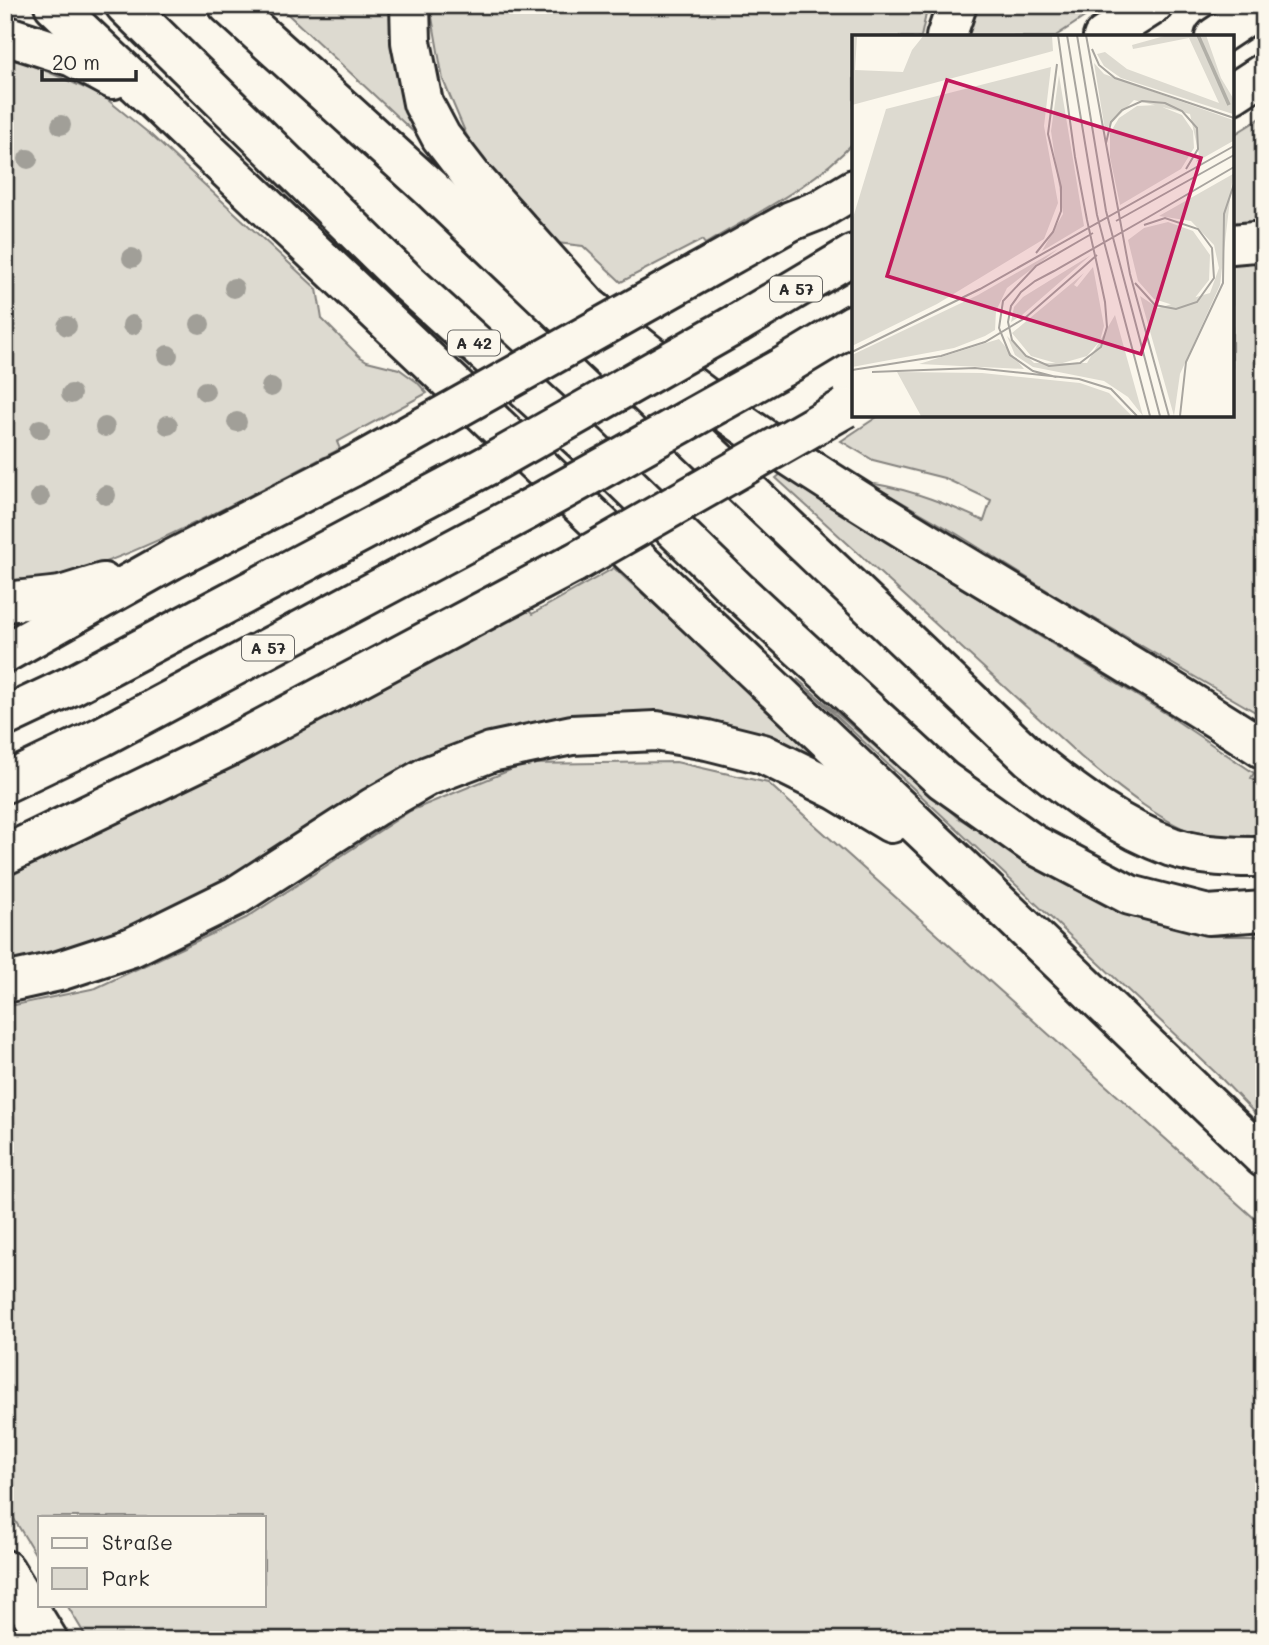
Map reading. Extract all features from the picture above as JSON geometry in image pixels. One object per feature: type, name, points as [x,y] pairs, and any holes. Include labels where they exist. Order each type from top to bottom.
[{"type":"main road","points":[[54,5],[1264,1158]]},
{"type":"main road","name":"A 42","points":[[125,5],[405,280],[586,444],[739,593],[943,780],[1033,844],[1130,895],[1209,915],[1264,911]]},
{"type":"main road","points":[[228,5],[429,187],[935,668],[1058,781],[1122,824],[1173,847],[1221,857],[1264,857]]},
{"type":"main road","points":[[410,5],[411,42],[423,103],[441,138],[472,177],[586,304]]},
{"type":"main road","points":[[947,35],[957,5]]},
{"type":"main road","points":[[1106,35],[1153,5]]},
{"type":"main road","points":[[1218,35],[1263,5]]},
{"type":"main road","points":[[5,35],[74,57],[154,102]]},
{"type":"main road","points":[[1234,93],[1264,74]]},
{"type":"main road","points":[[791,221],[812,196],[852,168]]},
{"type":"main road","points":[[429,187],[754,432],[947,556],[1204,710],[1264,749]]},
{"type":"main road","points":[[5,653],[171,560],[352,467],[791,221],[852,190]]},
{"type":"main road","points":[[1234,244],[1264,244]]},
{"type":"main road","name":"A 57","points":[[5,717],[73,685],[488,465],[852,255]]},
{"type":"main road","name":"A 57","points":[[5,783],[101,737],[529,509],[852,325]]},
{"type":"main road","points":[[5,855],[226,748],[574,563],[849,405]]},
{"type":"main road","points":[[5,602],[61,596],[171,560]]},
{"type":"main road","points":[[5,983],[60,971],[132,947],[213,908],[428,776],[491,752],[572,735],[656,731],[763,754],[836,790],[956,862]]},
{"type":"main road","points":[[5,1570],[48,1640]]},
{"type":"green space","points":[[278,5],[391,5],[395,49],[421,139]]},
{"type":"green space","points":[[433,5],[928,5],[921,35],[852,35],[852,144],[838,158],[784,198],[705,244],[702,240],[621,282],[583,246],[557,243],[486,170],[466,134],[443,80],[432,17]]},
{"type":"green space","points":[[969,5],[1103,5],[1057,35],[964,35]]},
{"type":"green space","points":[[5,58],[28,63],[103,96],[151,135],[317,289],[322,319],[359,356],[367,361],[399,369],[427,393],[337,442],[340,449],[135,551],[58,575],[5,580]]},
{"type":"green space","points":[[1264,116],[1264,232],[1234,229],[1234,135]]},
{"type":"green space","points":[[1234,263],[1264,263],[1264,717],[874,486],[875,484],[917,494],[984,521],[991,500],[944,478],[873,460],[841,441],[878,416],[1234,416]]},
{"type":"green space","points":[[782,473],[920,563],[1165,713],[1254,773],[1251,778],[1264,787],[1264,839],[1199,834],[1170,822],[1122,790],[1081,757],[776,478]]},
{"type":"green space","points":[[614,568],[838,771],[586,717],[524,725],[466,742],[216,888],[115,936],[5,968],[5,877],[139,813],[527,608],[532,614]]},
{"type":"green space","points":[[797,679],[957,817],[1033,865],[1124,913],[1213,936],[1264,936],[1264,1123],[1218,1075]]},
{"type":"green space","points":[[676,762],[768,783],[1264,1227],[1264,1640],[88,1640],[68,1606],[266,1606],[266,1516],[38,1516],[38,1559],[5,1504],[5,1007],[96,988],[246,918],[410,811],[525,764]]}]
